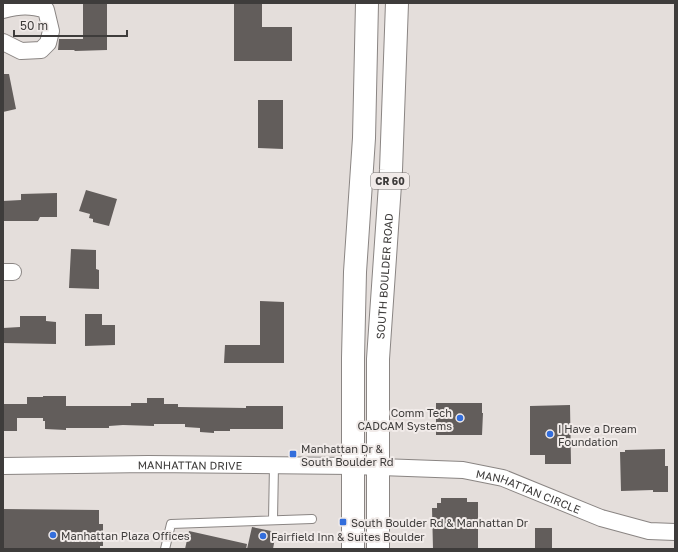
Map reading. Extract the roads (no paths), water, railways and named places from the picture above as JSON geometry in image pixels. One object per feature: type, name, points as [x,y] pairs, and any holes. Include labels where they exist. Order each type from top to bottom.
[{"type":"main road","name":"CR 60","points":[[353,466],[355,272],[364,138],[367,3]]},
{"type":"main road","name":"SOUTH BOULDER ROAD","points":[[378,549],[378,359],[391,170],[397,3]]},
{"type":"main road","points":[[353,466],[353,549]]},
{"type":"street","points":[[3,10],[18,6],[31,6],[46,10],[51,31],[48,43],[41,50],[21,51],[3,42]]},
{"type":"street","name":"MANHATTAN DRIVE","points":[[3,466],[142,464],[353,466],[378,468]]},
{"type":"street","name":"MANHATTAN CIRCLE","points":[[378,468],[463,470],[503,478],[601,518],[650,530],[675,532]]},
{"type":"lane","points":[[273,520],[274,465]]},
{"type":"lane","points":[[165,549],[170,524],[312,518]]},
{"type":"place","name":"Comm Tech CADCAM Systems","points":[[460,418]]},
{"type":"place","name":"I Have a Dream Foundation","points":[[550,434]]},
{"type":"place","name":"Manhattan Dr & South Boulder Rd","points":[[293,454]]},
{"type":"place","name":"South Boulder Rd & Manhattan Dr","points":[[343,522]]},
{"type":"place","name":"Manhattan Plaza Offices","points":[[53,535]]},
{"type":"place","name":"Fairfield Inn & Suites Boulder","points":[[263,536]]}]
